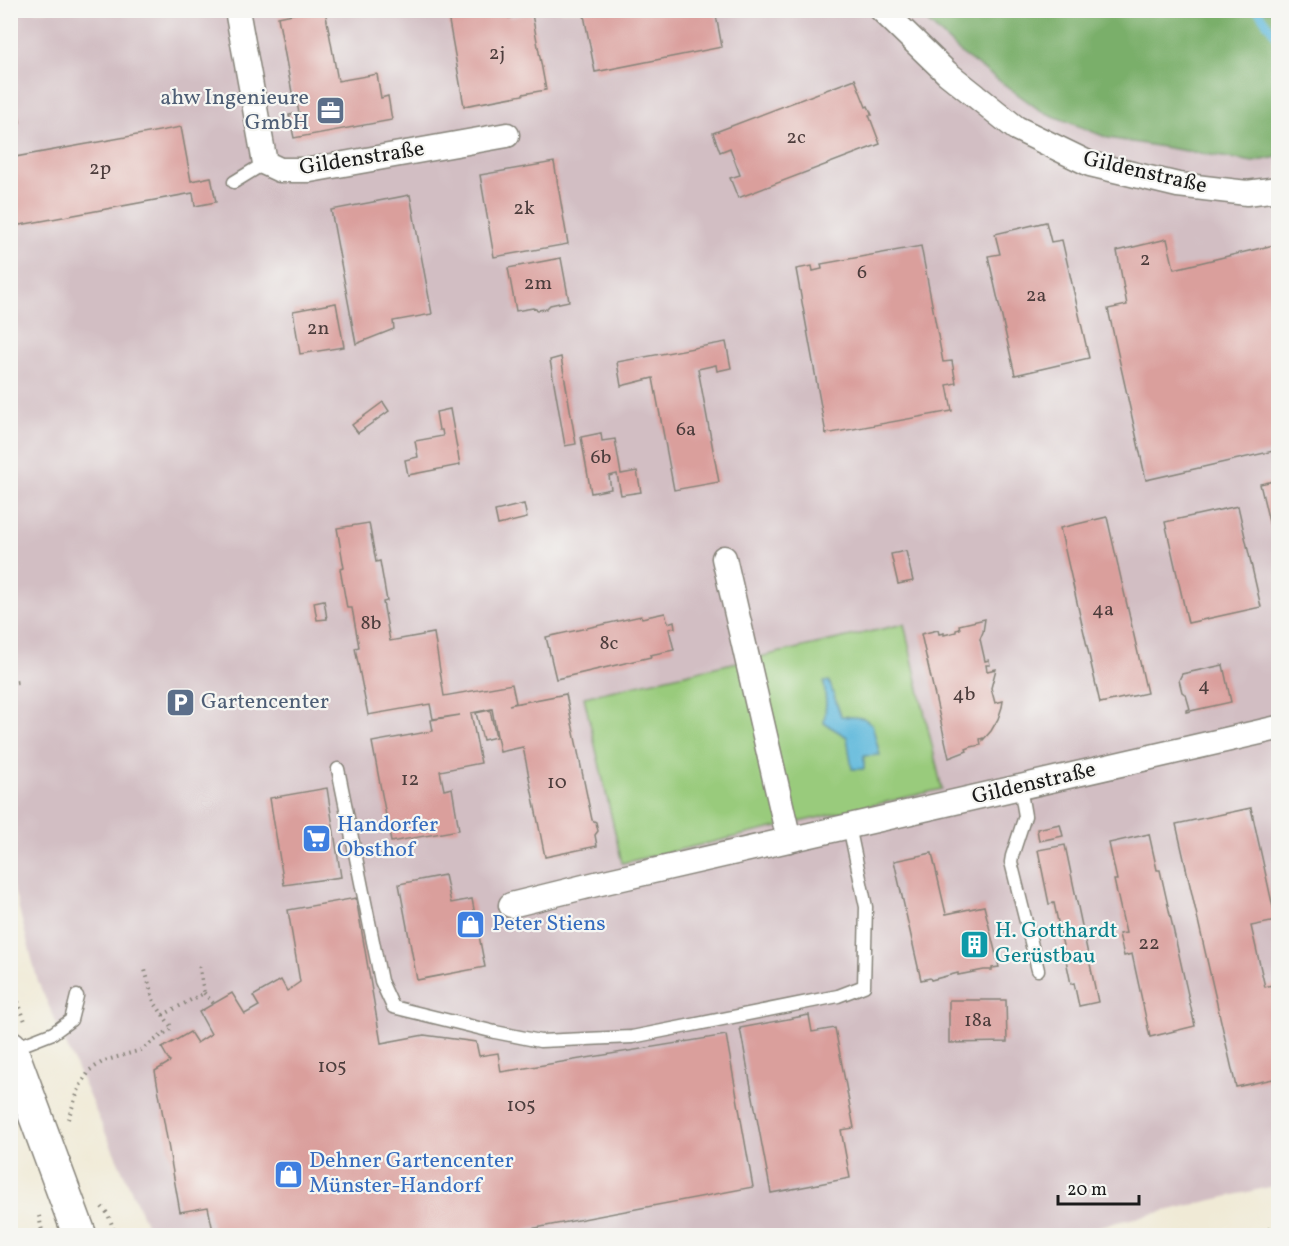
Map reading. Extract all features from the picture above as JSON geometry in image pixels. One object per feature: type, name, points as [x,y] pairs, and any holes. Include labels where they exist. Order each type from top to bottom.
[{"type":"street","name":"Gildenstraße","points":[[237,10],[265,163],[280,170],[310,170],[507,135]]},
{"type":"street","name":"Gildenstraße","points":[[882,10],[947,74],[1016,128],[1090,164],[1178,185],[1247,193],[1278,189]]},
{"type":"street","points":[[724,558],[789,840]]},
{"type":"street","name":"Gildenstraße","points":[[512,905],[1278,728]]},
{"type":"street","points":[[11,1048],[80,1236]]},
{"type":"lane","points":[[234,182],[265,163]]},
{"type":"lane","points":[[338,769],[381,981],[393,1007],[540,1041],[632,1036],[838,996],[864,986],[866,907],[849,826]]},
{"type":"lane","points":[[1020,787],[1025,816],[1011,862],[1038,970]]},
{"type":"lane","points":[[11,1048],[53,1033],[71,1020],[78,996]]},
{"type":"path","points":[[10,683],[18,682]]},
{"type":"path","points":[[199,964],[204,993],[213,1004]]},
{"type":"path","points":[[68,1119],[80,1086],[90,1070],[104,1061],[141,1050],[172,1029],[154,1002],[145,970]]},
{"type":"path","points":[[163,1015],[204,993]]},
{"type":"path","points":[[1240,1236],[1278,1227]]},
{"type":"shaded area","points":[[10,11],[916,11],[962,54],[1041,111],[1108,138],[1253,162],[1278,157],[1278,1185],[1057,1236],[151,1235],[38,982],[11,879]]},
{"type":"green space","points":[[916,11],[1278,11],[1278,157],[1253,162],[1108,138],[1041,111],[962,54]]},
{"type":"green space","points":[[904,624],[942,789],[622,863],[584,697]]},
{"type":"water","points":[[829,681],[841,716],[863,718],[872,724],[880,755],[864,756],[864,769],[852,769],[847,737],[824,723],[826,703],[824,682]]},
{"type":"building","points":[[311,10],[325,10],[338,81],[377,74],[381,98],[388,96],[392,120],[294,138],[289,115],[299,113],[296,98],[293,98],[278,17]]},
{"type":"building","points":[[447,10],[508,10],[509,18],[532,14],[546,90],[464,106]]},
{"type":"building","points":[[583,10],[715,10],[722,47],[595,72]]},
{"type":"building","points":[[10,77],[12,77],[20,122],[10,123]]},
{"type":"building","points":[[855,79],[866,107],[868,106],[872,115],[869,115],[880,144],[738,198],[730,178],[740,175],[730,148],[720,152],[713,133]]},
{"type":"building","points":[[181,127],[191,181],[211,177],[216,202],[195,206],[193,193],[20,225],[10,217],[10,158]]},
{"type":"building","points":[[554,162],[568,244],[494,257],[480,175]]},
{"type":"building","points":[[410,195],[432,314],[393,321],[394,329],[356,344],[331,210]]},
{"type":"building","points":[[1046,222],[1051,242],[1062,240],[1089,358],[1015,375],[988,256],[1000,254],[995,234]]},
{"type":"building","points":[[1167,239],[1174,269],[1278,244],[1278,450],[1146,480],[1108,309],[1127,305],[1117,251]]},
{"type":"building","points":[[921,246],[943,362],[952,361],[956,383],[947,385],[952,411],[826,434],[796,269],[812,266],[813,271],[822,269],[821,264]]},
{"type":"building","points":[[561,258],[569,301],[550,305],[546,309],[533,308],[516,311],[508,268]]},
{"type":"building","points":[[336,303],[344,347],[300,354],[293,311]]},
{"type":"building","points":[[726,342],[731,368],[717,371],[716,365],[698,369],[719,482],[674,490],[653,378],[621,386],[617,362]]},
{"type":"building","points":[[561,357],[576,444],[565,446],[550,360]]},
{"type":"building","points":[[383,402],[389,411],[358,433],[352,425]]},
{"type":"building","points":[[450,409],[460,465],[408,475],[405,460],[418,457],[415,441],[443,436],[442,430],[439,430],[436,412]]},
{"type":"building","points":[[601,433],[602,441],[615,439],[621,474],[637,471],[641,492],[621,495],[617,474],[609,476],[611,489],[591,493],[581,437]]},
{"type":"building","points":[[1278,480],[1278,560],[1260,484]]},
{"type":"building","points":[[524,504],[527,518],[498,525],[495,511]]},
{"type":"building","points":[[1238,506],[1261,607],[1188,623],[1165,522]]},
{"type":"building","points":[[1107,517],[1147,693],[1100,703],[1060,528]]},
{"type":"building","points":[[369,523],[376,562],[380,561],[387,601],[383,602],[390,641],[434,633],[444,696],[512,684],[516,703],[509,705],[566,694],[592,820],[596,822],[598,831],[595,835],[597,846],[545,857],[523,747],[500,752],[492,709],[471,713],[481,763],[440,771],[444,790],[452,788],[459,830],[391,842],[372,742],[433,731],[431,720],[460,715],[433,719],[430,704],[368,715],[355,648],[359,647],[352,608],[347,608],[340,569],[344,568],[337,528]]},
{"type":"building","points":[[906,551],[913,581],[898,584],[891,554]]},
{"type":"building","points":[[324,600],[327,619],[317,620],[314,602]]},
{"type":"building","points":[[665,613],[668,623],[674,621],[675,628],[669,629],[674,650],[556,679],[546,637],[641,616],[642,618]]},
{"type":"building","points":[[985,619],[980,639],[985,661],[989,660],[990,665],[986,665],[987,671],[996,669],[991,688],[995,703],[1003,701],[1002,707],[991,731],[983,740],[983,738],[980,739],[981,745],[966,749],[967,751],[949,758],[921,634],[938,630],[939,634],[944,633],[944,635],[956,632],[960,629],[959,625]]},
{"type":"building","points":[[1223,665],[1231,702],[1186,712],[1190,709],[1179,680],[1182,674]]},
{"type":"building","points":[[490,710],[496,737],[483,740],[476,713]]},
{"type":"building","points":[[327,788],[341,877],[284,885],[270,798]]},
{"type":"building","points":[[1251,808],[1276,921],[1251,926],[1265,987],[1278,983],[1278,1078],[1236,1087],[1176,824]]},
{"type":"building","points":[[1060,824],[1063,836],[1039,841],[1037,829]]},
{"type":"building","points":[[1149,834],[1157,870],[1160,870],[1195,1026],[1150,1037],[1132,954],[1124,956],[1119,934],[1126,933],[1114,880],[1117,880],[1109,843]]},
{"type":"building","points":[[1065,845],[1098,1002],[1079,1006],[1074,983],[1071,984],[1054,903],[1049,904],[1038,850]]},
{"type":"building","points":[[932,853],[946,914],[984,906],[999,967],[992,968],[992,970],[921,980],[894,861]]},
{"type":"building","points":[[445,875],[451,903],[472,899],[485,967],[417,980],[399,884]]},
{"type":"building","points":[[356,898],[381,1043],[424,1035],[476,1042],[479,1056],[498,1053],[501,1072],[726,1035],[753,1187],[493,1236],[214,1236],[208,1207],[180,1212],[155,1071],[170,1062],[162,1048],[190,1032],[197,1043],[211,1034],[199,1012],[232,993],[245,1014],[259,1006],[253,996],[281,980],[287,991],[300,982],[288,910]]},
{"type":"building","points":[[949,1000],[1006,1000],[1007,1042],[949,1043]]},
{"type":"building","points":[[809,1015],[812,1032],[835,1028],[854,1128],[841,1130],[850,1178],[771,1193],[740,1028]]},
{"type":"waterway","points":[[1257,10],[1278,39]]},
{"type":"place","name":"ahw Ingenieure GmbH","points":[[330,111]]},
{"type":"place","name":"Gartencenter","points":[[180,702]]},
{"type":"place","name":"Handorfer Obsthof","points":[[316,838]]},
{"type":"place","name":"Peter Stiens","points":[[471,924]]},
{"type":"place","name":"H. Gotthardt Gerüstbau","points":[[974,944]]},
{"type":"place","name":"Dehner Gartencenter Münster-Handorf","points":[[288,1174]]}]
